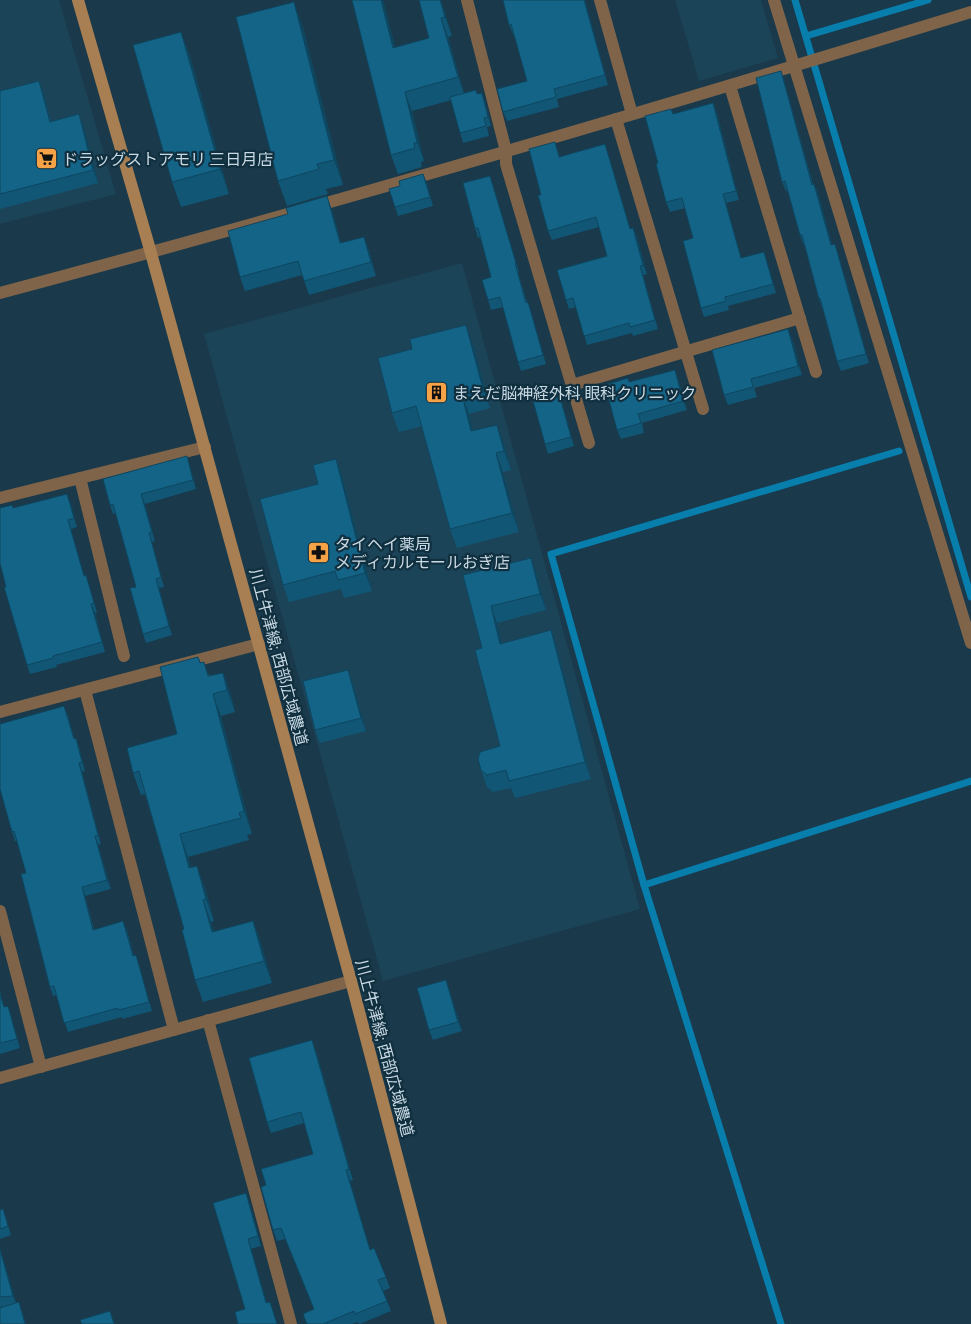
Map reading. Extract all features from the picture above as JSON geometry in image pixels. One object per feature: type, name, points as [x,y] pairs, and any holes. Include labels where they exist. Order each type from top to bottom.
[{"type":"main road","name":"川上牛津線; 西部広域農道","points":[[78,0],[151,253],[351,981],[441,1324]]},
{"type":"street","points":[[467,0],[506,151],[506,164],[589,444]]},
{"type":"street","points":[[600,0],[632,114]]},
{"type":"street","points":[[774,0],[971,643]]},
{"type":"street","points":[[0,293],[151,253],[506,151],[794,67],[971,12]]},
{"type":"street","points":[[730,86],[816,372]]},
{"type":"street","points":[[616,119],[703,409]]},
{"type":"street","points":[[572,385],[800,318]]},
{"type":"street","points":[[0,498],[204,447]]},
{"type":"street","points":[[80,478],[124,656]]},
{"type":"street","points":[[0,712],[258,644]]},
{"type":"street","points":[[85,690],[174,1030]]},
{"type":"street","points":[[0,911],[41,1067]]},
{"type":"street","points":[[0,1078],[351,981]]},
{"type":"street","points":[[208,1020],[291,1324]]},
{"type":"shaded area","points":[[0,0],[59,0],[116,194],[0,224]]},
{"type":"shaded area","points":[[675,0],[761,0],[778,58],[699,81]]},
{"type":"shaded area","points":[[462,263],[640,909],[383,981],[204,334]]},
{"type":"building","points":[[352,0],[381,0],[393,48],[429,38],[419,0],[440,0],[445,17],[441,18],[458,77],[405,92],[417,142],[414,143],[415,148],[391,155]]},
{"type":"building","points":[[503,0],[584,0],[605,75],[554,89],[556,97],[503,112],[497,89],[527,81]]},
{"type":"building","points":[[294,2],[334,160],[317,164],[319,169],[278,181],[236,17]]},
{"type":"building","points":[[181,32],[220,169],[172,182],[133,45]]},
{"type":"building","points":[[781,71],[812,185],[814,184],[831,245],[835,244],[866,354],[837,361],[802,235],[800,235],[785,181],[782,182],[756,78]]},
{"type":"building","name":"ドラッグストアモリ 三日月店","points":[[39,81],[50,122],[79,114],[93,170],[0,194],[0,91]]},
{"type":"building","points":[[476,90],[477,94],[482,93],[488,117],[484,118],[486,126],[460,133],[450,97]]},
{"type":"building","points":[[713,103],[736,191],[723,194],[741,258],[764,252],[773,284],[725,297],[726,301],[701,308],[683,241],[693,238],[682,198],[666,202],[645,116],[671,109],[673,114]]},
{"type":"building","points":[[555,142],[559,157],[605,144],[630,229],[633,228],[643,265],[640,266],[655,320],[630,327],[629,323],[584,336],[573,298],[566,300],[557,270],[607,256],[596,217],[548,231],[538,195],[541,195],[529,149]]},
{"type":"building","points":[[423,174],[430,197],[395,207],[389,189],[400,186],[399,181]]},
{"type":"building","points":[[490,176],[526,303],[528,302],[543,355],[518,362],[500,297],[488,300],[482,280],[491,277],[478,228],[475,228],[463,183]]},
{"type":"building","points":[[327,196],[340,243],[364,237],[371,262],[304,281],[298,261],[240,277],[228,231],[288,214],[286,208]]},
{"type":"building","points":[[466,325],[483,389],[462,395],[471,431],[497,425],[504,451],[496,453],[512,513],[450,529],[416,406],[392,413],[378,358],[412,349],[410,339]]},
{"type":"building","points":[[788,329],[798,366],[751,379],[753,387],[724,395],[712,350]]},
{"type":"building","points":[[675,370],[683,401],[638,414],[641,423],[617,430],[605,385],[628,378],[629,382]]},
{"type":"building","points":[[558,390],[571,437],[545,444],[532,397]]},
{"type":"building","points":[[187,456],[193,480],[141,494],[152,532],[149,533],[161,577],[156,579],[169,626],[143,634],[130,588],[136,587],[113,504],[110,505],[103,479]]},
{"type":"building","name":"タイヘイ薬局 メディカルモールおぎ店","points":[[336,459],[365,573],[338,580],[335,571],[283,585],[260,499],[318,484],[313,465]]},
{"type":"building","points":[[67,494],[74,518],[68,520],[94,603],[91,604],[102,642],[27,665],[4,587],[6,587],[0,563],[0,508],[12,505],[13,508]]},
{"type":"building","points":[[531,558],[540,594],[491,606],[500,644],[551,630],[585,762],[509,781],[506,770],[487,775],[481,770],[478,759],[480,752],[500,746],[475,650],[482,648],[463,575]]},
{"type":"building","points":[[198,657],[200,663],[204,662],[208,676],[223,673],[227,690],[213,694],[244,811],[239,813],[241,818],[180,834],[189,868],[197,866],[206,899],[203,900],[212,932],[253,921],[264,961],[195,980],[182,930],[184,929],[139,771],[133,773],[127,748],[177,734],[160,667]]},
{"type":"building","points":[[348,670],[361,718],[315,730],[303,681]]},
{"type":"building","points":[[64,706],[74,739],[76,738],[82,762],[79,763],[98,835],[95,836],[107,880],[82,887],[93,930],[123,921],[133,956],[136,955],[149,1002],[119,1010],[118,1008],[64,1023],[54,986],[50,987],[21,874],[26,873],[0,789],[0,724]]},
{"type":"building","points":[[446,980],[458,1022],[429,1030],[417,988]]},
{"type":"building","points":[[0,994],[4,1007],[8,1006],[17,1039],[0,1043]]},
{"type":"building","points":[[312,1040],[349,1169],[346,1170],[370,1250],[374,1248],[386,1277],[378,1280],[387,1301],[355,1314],[354,1311],[323,1324],[307,1324],[303,1314],[314,1309],[281,1228],[273,1230],[261,1187],[266,1185],[261,1169],[313,1154],[301,1112],[267,1122],[249,1058]]},
{"type":"building","points":[[246,1193],[258,1236],[248,1239],[266,1303],[270,1302],[277,1324],[238,1324],[235,1312],[245,1309],[213,1203]]},
{"type":"building","points":[[3,1209],[8,1226],[0,1229],[0,1210]]},
{"type":"building","points":[[0,1250],[13,1296],[0,1297]]},
{"type":"building","points":[[19,1302],[25,1324],[0,1324],[0,1308]]},
{"type":"building","points":[[110,1311],[114,1324],[82,1324],[80,1320]]},
{"type":"waterway","points":[[795,0],[971,597]]},
{"type":"waterway","points":[[806,36],[928,0]]},
{"type":"waterway","points":[[781,1324],[644,885],[551,554],[899,451]]},
{"type":"waterway","points":[[644,885],[971,781]]},
{"type":"place","name":"ドラッグストアモリ 三日月店","points":[[46,159]]},
{"type":"place","name":"まえだ脳神経外科 眼科クリニック","points":[[437,393]]},
{"type":"place","name":"タイヘイ薬局 メディカルモールおぎ店","points":[[319,553]]}]
